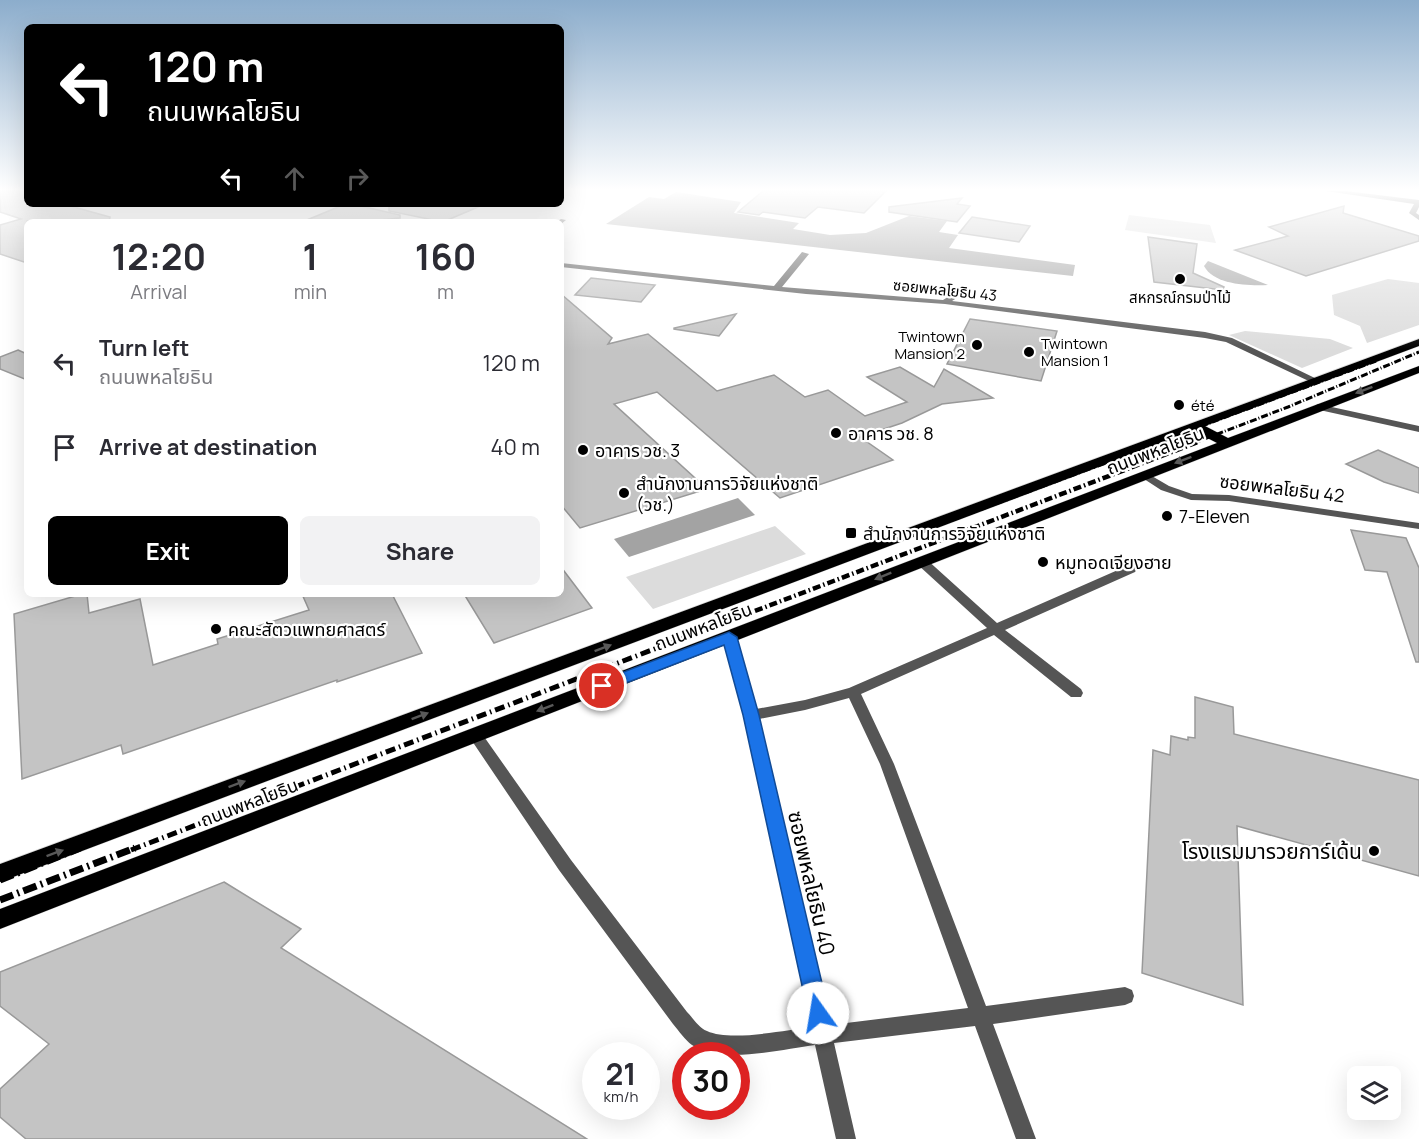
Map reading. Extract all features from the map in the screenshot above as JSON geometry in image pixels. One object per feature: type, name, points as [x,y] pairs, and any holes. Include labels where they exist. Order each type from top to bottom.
[{"type":"main road","name":"ถนนพหลโยธิน","points":[[0,873],[1419,342]]},
{"type":"main road","name":"ถนนพหลโยธิน","points":[[0,919],[1419,369]]},
{"type":"main road","points":[[1195,426],[1227,443]]},
{"type":"street","points":[[777,289],[805,254]]},
{"type":"street","name":"ซอยพหลโยธิน 43","points":[[564,266],[777,289],[945,302],[1218,337],[1316,381]]},
{"type":"street","points":[[945,302],[966,288]]},
{"type":"street","points":[[1318,407],[1419,429]]},
{"type":"street","name":"ซอยพหลโยธิน 42","points":[[1145,475],[1165,488],[1191,497],[1229,498],[1419,526]]},
{"type":"street","points":[[921,561],[997,630],[1076,693]]},
{"type":"street","points":[[751,715],[805,705],[853,692],[1131,569]]},
{"type":"street","name":"ซอยพหลโยธิน 40","points":[[729,637],[751,715],[846,1139]]},
{"type":"street","points":[[853,692],[887,764],[1026,1139]]},
{"type":"street","points":[[475,735],[652,982],[699,1038],[720,1045],[823,1035],[1125,996]]},
{"type":"shaded area","points":[[787,244],[952,244],[949,248],[1075,265],[1073,276]]},
{"type":"shaded area","points":[[1208,261],[1268,285],[1224,281],[1204,266]]},
{"type":"shaded area","points":[[1388,279],[1419,283],[1419,325],[1367,343],[1360,326],[1334,315],[1332,295]]},
{"type":"shaded area","points":[[1245,331],[1330,339],[1353,348],[1302,368],[1229,335]]},
{"type":"shaded area","points":[[738,498],[755,515],[629,557],[614,539]]},
{"type":"shaded area","points":[[775,526],[806,554],[653,609],[626,577]]},
{"type":"building","points":[[0,244],[24,244],[24,262],[0,254]]},
{"type":"building","points":[[1149,244],[1197,244],[1193,273],[1224,287],[1223,290],[1154,282]]},
{"type":"building","points":[[1257,244],[1409,244],[1306,276],[1235,250]]},
{"type":"building","points":[[591,278],[655,285],[641,302],[575,295]]},
{"type":"building","points":[[564,297],[612,338],[608,344],[648,334],[717,391],[774,375],[805,397],[828,390],[865,416],[907,402],[867,377],[900,367],[934,387],[944,369],[993,398],[942,404],[902,423],[860,437],[893,460],[780,498],[657,392],[614,404],[707,489],[580,528],[564,509]]},
{"type":"building","points":[[736,314],[719,336],[674,329],[674,328]]},
{"type":"building","points":[[970,319],[1057,331],[1041,381],[947,364]]},
{"type":"building","points":[[18,350],[24,353],[24,379],[0,369],[0,357]]},
{"type":"building","points":[[1378,450],[1419,468],[1419,493],[1384,482],[1346,464]]},
{"type":"building","points":[[1351,530],[1406,538],[1419,568],[1419,662],[1416,662],[1387,572],[1365,570]]},
{"type":"building","points":[[564,571],[592,608],[494,643],[466,597],[564,597]]},
{"type":"building","points":[[72,597],[87,597],[89,613],[140,599],[153,665],[218,644],[217,639],[309,610],[303,597],[394,597],[422,653],[123,754],[121,745],[22,779],[14,614]]},
{"type":"building","name":"โรงแรมมารวยการ์เด้น","points":[[1195,697],[1233,707],[1234,734],[1419,780],[1419,876],[1237,826],[1243,1005],[1142,973],[1153,750],[1170,755],[1171,736],[1188,740],[1188,737],[1195,738]]},
{"type":"building","points":[[224,882],[301,929],[281,948],[587,1139],[26,1139],[0,1117],[0,1089],[49,1044],[0,1006],[0,972]]},
{"type":"railway","points":[[1194,443],[1288,407],[1419,352]]},
{"type":"railway","points":[[1156,443],[1376,361]]},
{"type":"railway","points":[[676,622],[1160,442]]},
{"type":"railway","points":[[726,622],[1198,442]]},
{"type":"railway","points":[[76,850],[234,787],[680,620]]},
{"type":"railway","points":[[131,850],[730,620]]},
{"type":"railway","points":[[0,880],[80,848]]},
{"type":"railway","points":[[0,900],[135,848]]},
{"type":"place","name":"สหกรณ์กรมป่าไม้","points":[[1180,279]]},
{"type":"place","name":"Twintown Mansion 2","points":[[977,345]]},
{"type":"place","name":"Twintown Mansion 1","points":[[1029,352]]},
{"type":"place","name":"été","points":[[1179,405]]},
{"type":"place","name":"อาคาร วช. 8","points":[[836,433]]},
{"type":"place","name":"อาคาร วช. 3","points":[[583,450]]},
{"type":"place","name":"สำนักงานการวิจัยแห่งชาติ (วช.)","points":[[624,493]]},
{"type":"place","name":"7-Eleven","points":[[1167,516]]},
{"type":"place","name":"สำนักงานการวิจัยแห่งชาติ","points":[[851,533]]},
{"type":"place","name":"หมูทอดเจียงฮาย","points":[[1043,562]]},
{"type":"place","name":"คณะสัตวแพทยศาสตร์","points":[[216,629]]},
{"type":"place","name":"โรงแรมมารวยการ์เด้น","points":[[1374,851]]},
{"type":"route","points":[[602,686],[729,637],[751,715],[818,1013]]}]
